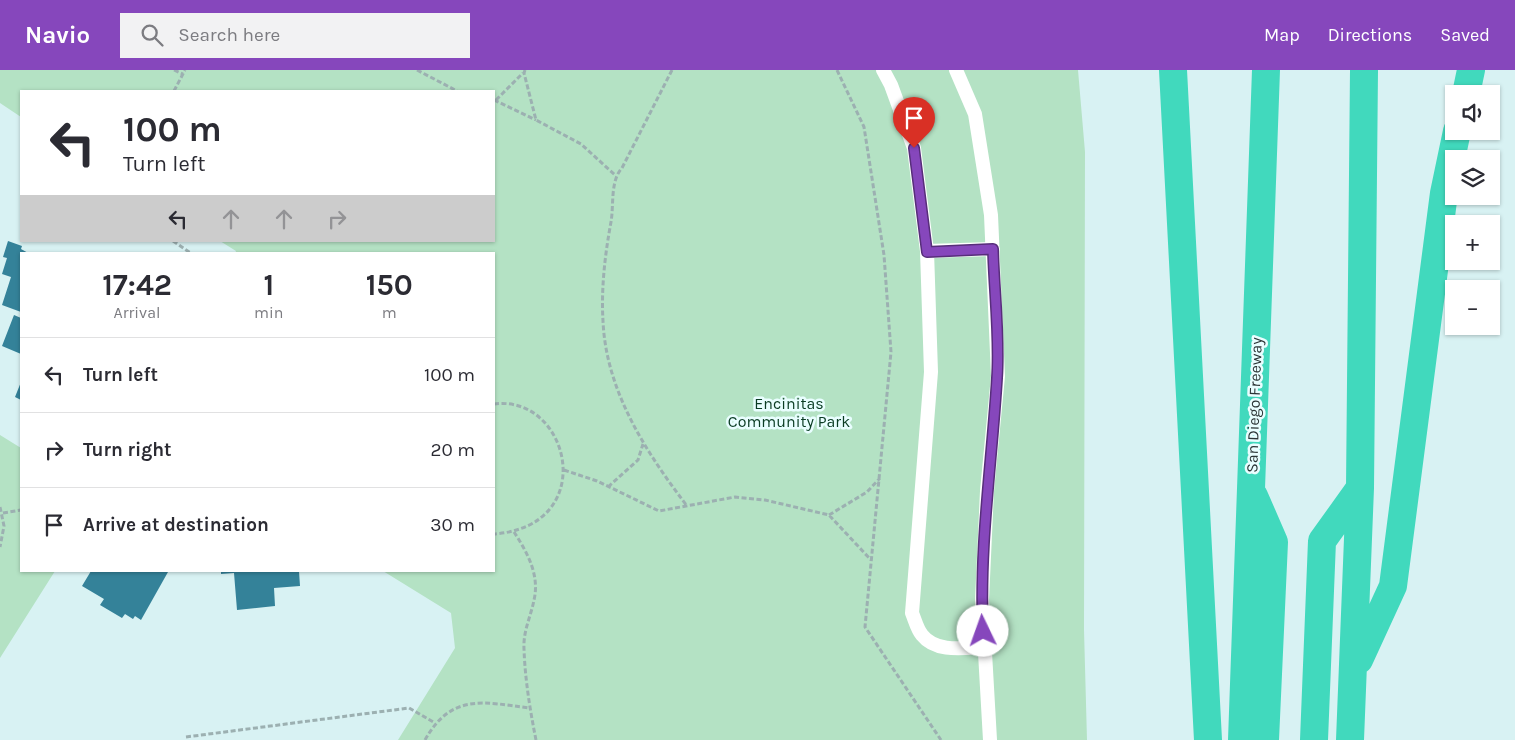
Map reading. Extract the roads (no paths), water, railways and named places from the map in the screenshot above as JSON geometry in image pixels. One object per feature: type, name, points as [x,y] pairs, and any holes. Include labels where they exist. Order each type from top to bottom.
[{"type":"highway","points":[[1173,70],[1208,740]]},
{"type":"highway","name":"San Diego Freeway","points":[[1242,740],[1266,70]]},
{"type":"highway","points":[[1350,740],[1360,488],[1364,70]]},
{"type":"highway","points":[[1468,85],[1471,70]]},
{"type":"highway","points":[[1354,670],[1393,586],[1444,193],[1456,140]]},
{"type":"highway","points":[[1314,740],[1322,541],[1360,488]]},
{"type":"highway","points":[[1251,490],[1274,542],[1266,740]]},
{"type":"lane","points":[[883,70],[891,85],[914,148],[927,252],[931,372],[912,613],[922,635],[934,645],[953,648],[984,647]]},
{"type":"lane","points":[[956,70],[975,114],[991,215],[993,249],[998,376],[986,501],[982,600],[990,740]]},
{"type":"lane","points":[[927,252],[993,249]]},
{"type":"park label","name":"Encinitas Community Park","points":[[789,412]]}]
